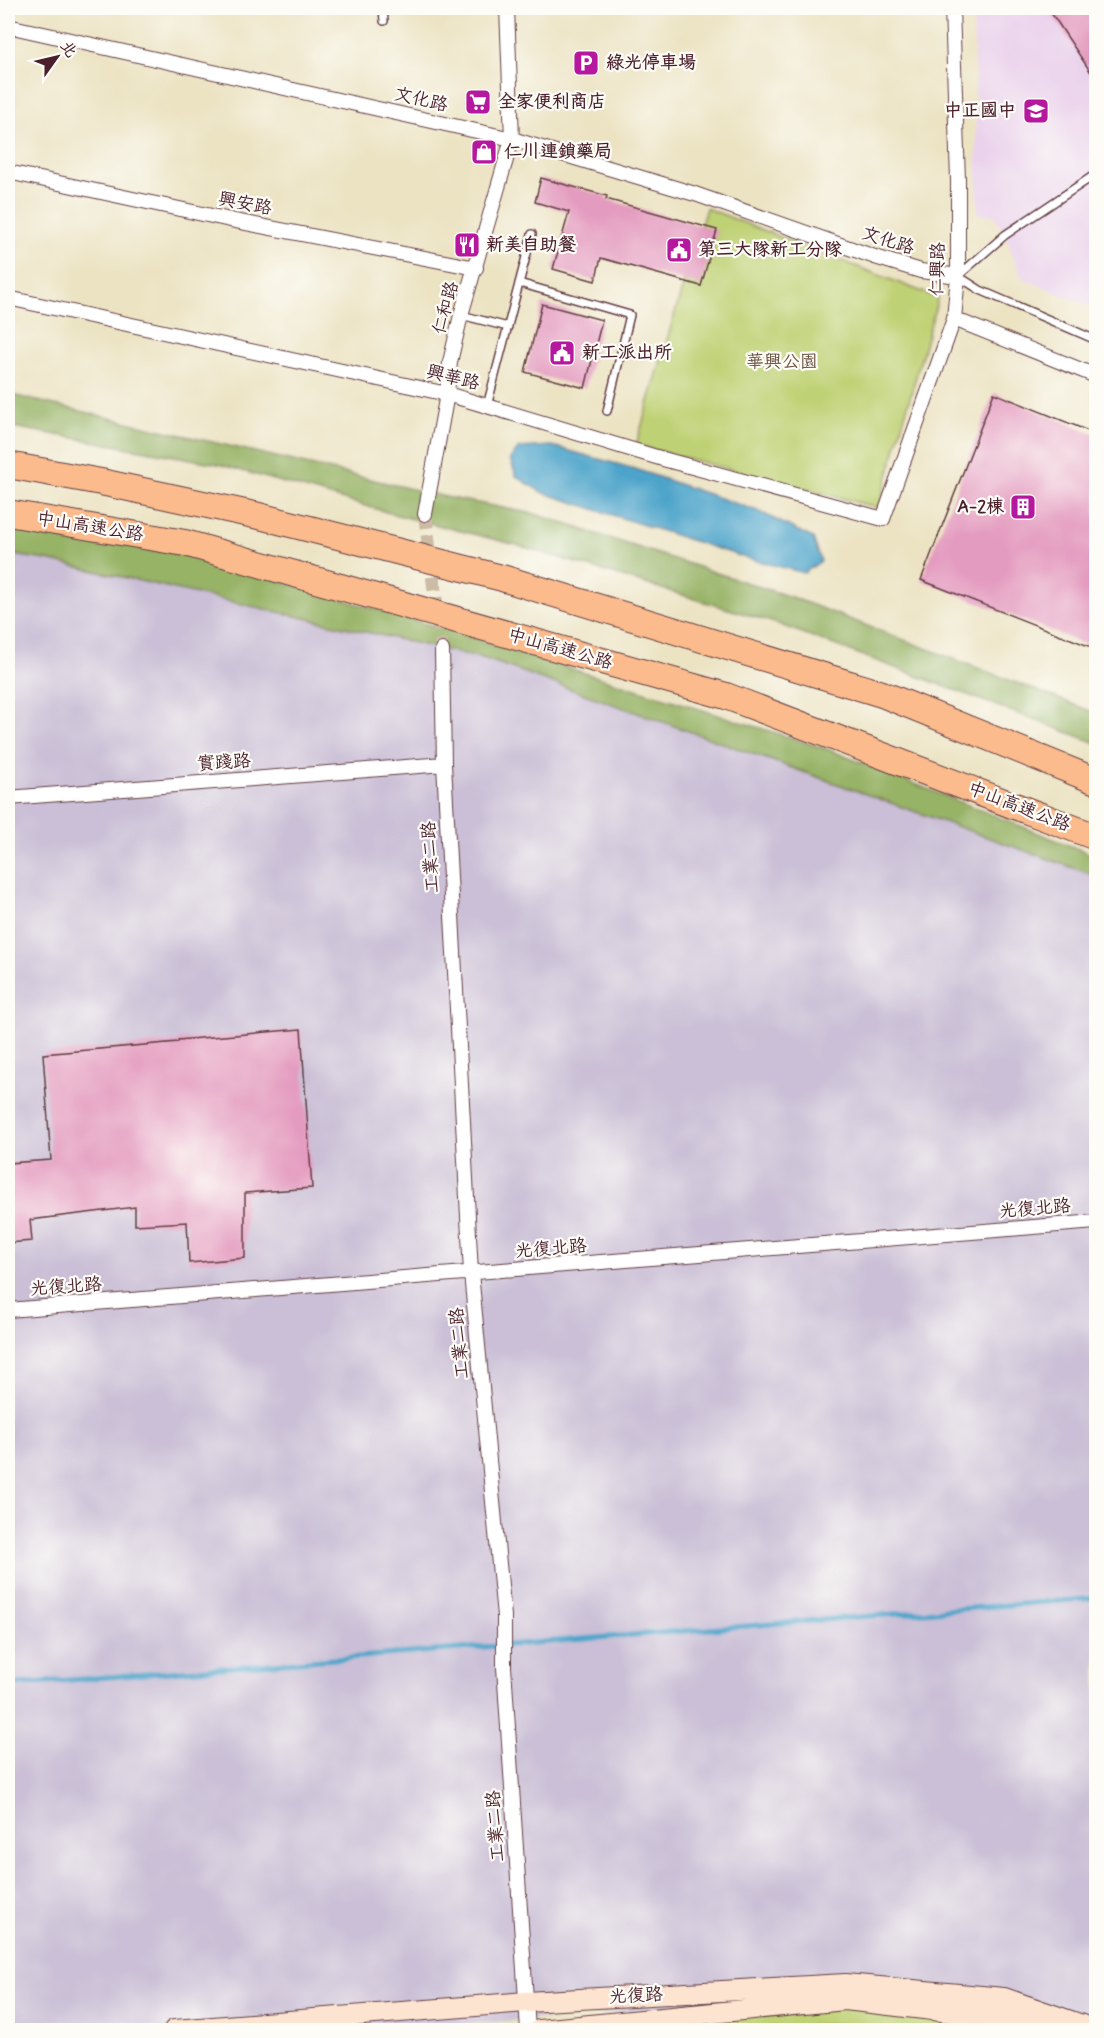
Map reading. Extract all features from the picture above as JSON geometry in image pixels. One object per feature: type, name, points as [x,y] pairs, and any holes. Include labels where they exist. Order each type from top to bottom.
[{"type":"highway","points":[[8,465],[101,482],[259,516],[502,578],[882,694],[1096,780]]},
{"type":"highway","name":"中山高速公路","points":[[8,513],[185,543],[726,696],[1096,837]]},
{"type":"street","name":"仁和路","points":[[425,514],[447,394],[450,362],[461,315],[512,139],[507,8]]},
{"type":"street","name":"仁興路","points":[[883,519],[954,319],[958,276],[958,180],[952,8]]},
{"type":"street","name":"文化路","points":[[8,26],[512,139],[695,194],[874,257],[921,271],[958,276]]},
{"type":"street","name":"興安路","points":[[8,172],[235,221],[476,268]]},
{"type":"street","name":"興華路","points":[[8,298],[447,394],[663,459],[883,519]]},
{"type":"street","points":[[954,319],[1096,376]]},
{"type":"street","name":"工業二路","points":[[442,650],[444,764],[471,1273],[504,1616],[504,1666],[528,2031]]},
{"type":"street","name":"實踐路","points":[[8,798],[444,764]]},
{"type":"street","name":"光復北路","points":[[8,1310],[1096,1222]]},
{"type":"street","name":"光復路","points":[[174,2031],[526,2002],[845,1984],[1004,1998],[1082,2025],[1092,2031]]},
{"type":"street","name":"光復路","points":[[539,2031],[845,2000],[1003,2018],[1043,2031]]},
{"type":"lane","points":[[383,8],[384,21]]},
{"type":"lane","points":[[1096,174],[1005,235],[958,276],[980,291],[1096,340]]},
{"type":"lane","points":[[488,406],[532,234]]},
{"type":"lane","points":[[519,284],[630,315],[607,411]]},
{"type":"lane","points":[[461,315],[508,327]]},
{"type":"shaded area","name":"中正國中","points":[[973,8],[1096,8],[1096,309],[1022,278],[1005,235],[994,215],[978,214]]},
{"type":"shaded area","points":[[8,551],[486,659],[1096,870],[1096,2030],[1069,2030],[1013,2013],[841,1994],[398,2030],[8,2030]]},
{"type":"green space","name":"華興公園","points":[[706,208],[938,298],[879,508],[636,445]]},
{"type":"green space","points":[[8,394],[446,497],[535,514],[794,598],[1096,713],[1096,743],[778,624],[517,545],[397,515],[218,464],[8,426]]},
{"type":"green space","points":[[8,525],[184,553],[461,634],[827,749],[1096,856],[1096,876],[486,659],[47,560],[8,554]]},
{"type":"green space","points":[[844,2002],[1032,2030],[874,2030],[834,2024],[764,2030],[578,2030]]},
{"type":"water","points":[[552,446],[635,469],[758,511],[813,538],[821,561],[804,573],[746,558],[541,492],[516,476],[510,459],[519,448]]},
{"type":"building","points":[[1048,8],[1096,8],[1096,80]]},
{"type":"building","points":[[541,178],[717,230],[701,286],[601,258],[595,281],[553,269],[569,212],[535,202]]},
{"type":"building","name":"新工派出所","points":[[542,304],[602,320],[585,388],[525,372]]},
{"type":"building","name":"A-2棟","points":[[994,393],[1096,434],[1096,649],[921,580]]},
{"type":"building","points":[[301,1029],[312,1188],[245,1193],[245,1258],[189,1263],[187,1222],[135,1225],[135,1207],[30,1220],[32,1241],[8,1243],[8,1163],[51,1160],[43,1054]]},
{"type":"waterway","points":[[8,1685],[1096,1598]]},
{"type":"tunnel","points":[[425,514],[442,650]]},
{"type":"place","name":"綠光停車場","points":[[586,63]]},
{"type":"place","name":"全家便利商店","points":[[478,102]]},
{"type":"place","name":"中正國中","points":[[1036,111]]},
{"type":"place","name":"仁川連鎖藥局","points":[[484,152]]},
{"type":"place","name":"新美自助餐","points":[[467,245]]},
{"type":"place","name":"第三大隊新工分隊","points":[[679,250]]},
{"type":"place","name":"新工派出所","points":[[562,353]]},
{"type":"place","name":"A-2棟","points":[[1023,507]]}]
